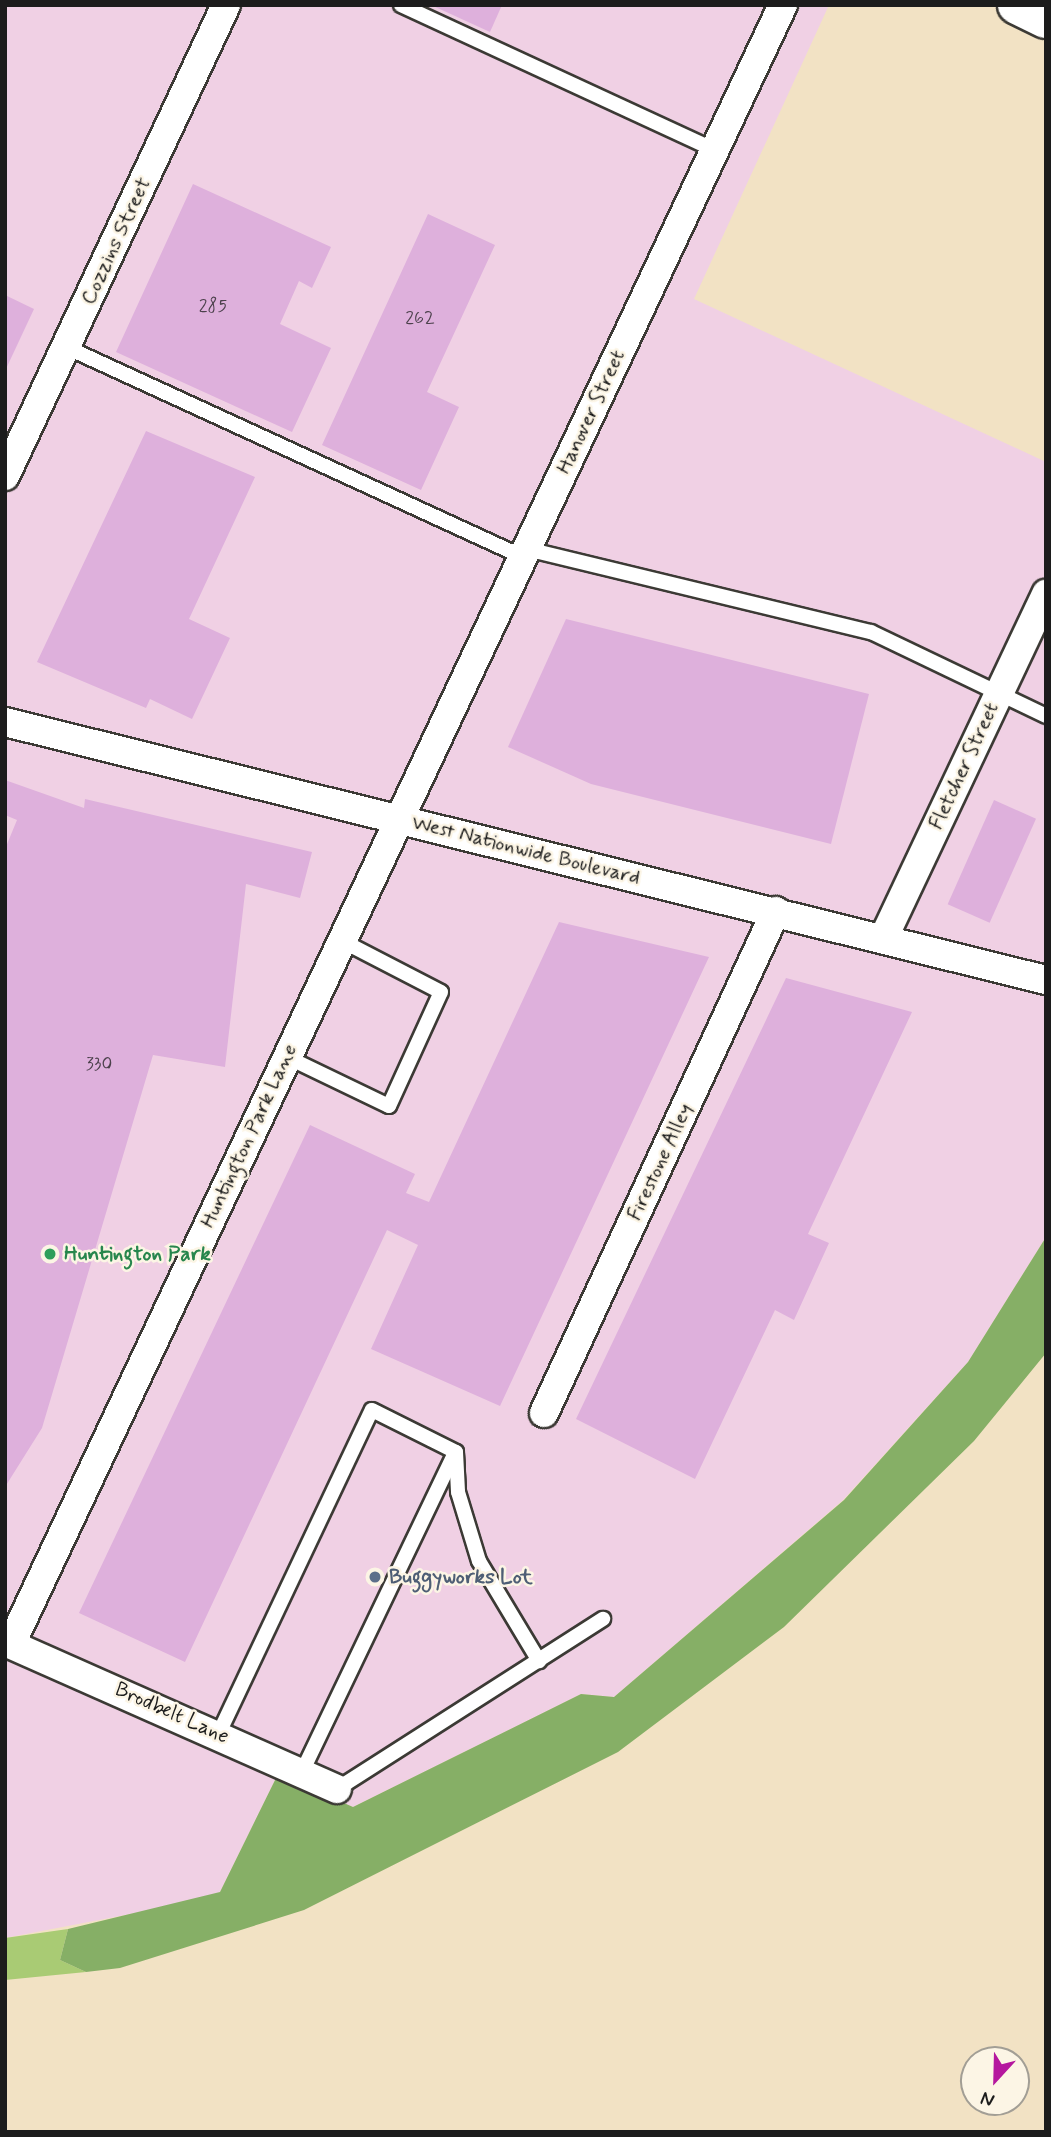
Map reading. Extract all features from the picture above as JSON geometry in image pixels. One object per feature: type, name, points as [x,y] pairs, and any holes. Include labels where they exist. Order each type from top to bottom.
[{"type":"main road","points":[[1017,5],[1046,19]]},
{"type":"street","name":"Cozzins Street","points":[[5,476],[226,5]]},
{"type":"street","name":"Hanover Street","points":[[399,819],[783,5]]},
{"type":"street","name":"Fletcher Street","points":[[883,939],[1046,594]]},
{"type":"street","name":"West Nationwide Boulevard","points":[[5,722],[776,911],[1046,981]]},
{"type":"street","name":"Huntington Park Lane","points":[[8,1643],[399,819]]},
{"type":"street","name":"Firestone Alley","points":[[544,1413],[776,911]]},
{"type":"street","name":"Brodbelt Lane","points":[[8,1643],[337,1788]]},
{"type":"lane","points":[[401,5],[715,150]]},
{"type":"lane","points":[[66,347],[525,553],[871,632],[1046,716]]},
{"type":"lane","points":[[287,1057],[389,1105],[441,992],[342,941]]},
{"type":"lane","points":[[219,1734],[372,1410],[456,1451]]},
{"type":"lane","points":[[456,1451],[458,1492],[479,1561],[539,1661]]},
{"type":"lane","points":[[302,1772],[456,1451]]},
{"type":"lane","points":[[337,1788],[603,1619]]},
{"type":"shaded area","points":[[5,5],[829,5],[694,299],[1046,462],[1046,1237],[968,1362],[843,1500],[614,1697],[581,1694],[353,1807],[278,1774],[220,1892],[204,1900],[5,1938]]},
{"type":"green space","points":[[1046,1237],[1046,1353],[974,1441],[784,1627],[618,1752],[304,1910],[120,1968],[86,1972],[60,1960],[68,1929],[220,1892],[278,1774],[353,1807],[581,1694],[614,1697],[844,1500],[968,1362]]},
{"type":"green space","points":[[68,1929],[60,1960],[86,1972],[5,1980],[5,1938]]},
{"type":"building","points":[[431,5],[502,5],[490,32]]},
{"type":"building","points":[[193,184],[331,247],[312,288],[299,281],[280,324],[331,348],[292,432],[116,352]]},
{"type":"building","points":[[428,214],[495,245],[427,392],[459,407],[421,490],[322,445]]},
{"type":"building","points":[[5,295],[34,309],[5,371]]},
{"type":"building","points":[[146,431],[255,477],[189,619],[230,638],[192,719],[150,699],[146,708],[37,662]]},
{"type":"building","points":[[566,619],[869,694],[831,844],[591,784],[508,747]]},
{"type":"building","name":"Huntington Park","points":[[5,780],[84,808],[85,799],[312,852],[300,898],[246,884],[225,1067],[153,1055],[42,1428],[5,1487],[5,849],[17,820],[5,815]]},
{"type":"building","points":[[994,800],[1036,819],[990,923],[948,904]]},
{"type":"building","points":[[559,922],[709,957],[500,1406],[371,1349],[418,1245],[387,1230],[185,1662],[79,1613],[310,1125],[415,1174],[406,1193],[429,1202]]},
{"type":"building","points":[[786,978],[912,1012],[808,1234],[829,1243],[794,1320],[775,1310],[695,1479],[576,1419]]},
{"type":"place","name":"Huntington Park","points":[[50,1254]]},
{"type":"place","name":"Buggyworks Lot","points":[[375,1577]]}]
